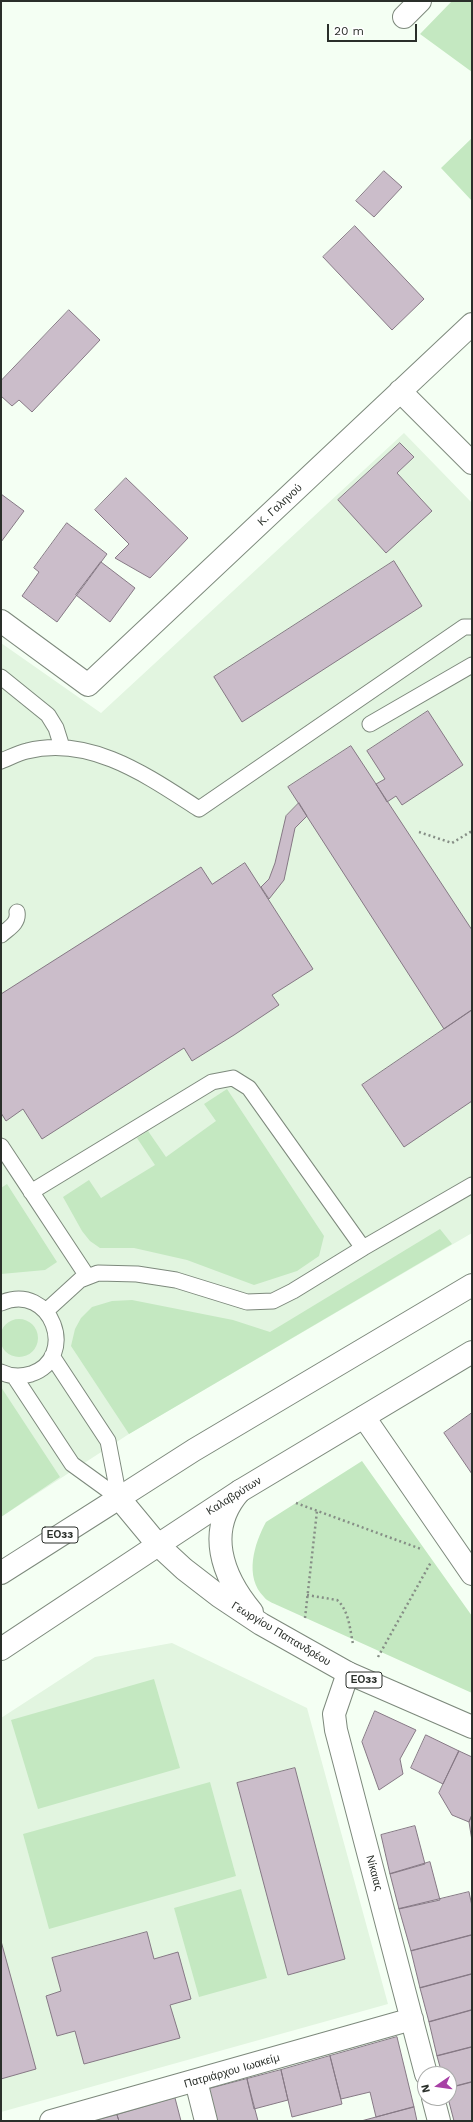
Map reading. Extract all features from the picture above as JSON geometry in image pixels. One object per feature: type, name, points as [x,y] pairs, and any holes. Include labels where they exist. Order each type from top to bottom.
[{"type":"street","points":[[404,17],[420,1]]},
{"type":"street","name":"Κ. Γαληνού","points":[[1,621],[88,685],[472,324]]},
{"type":"street","points":[[400,391],[472,463]]},
{"type":"street","points":[[119,1498],[201,1446],[472,1285]]},
{"type":"street","name":"Καλαβρύτων","points":[[1,1649],[240,1491],[472,1352]]},
{"type":"street","points":[[364,1417],[472,1574]]},
{"type":"street","points":[[240,1491],[232,1502],[223,1521],[220,1545],[231,1582],[244,1604],[261,1624]]},
{"type":"street","name":"Γεωργίου Παπανδρέου","points":[[119,1498],[158,1545],[198,1581],[261,1624],[348,1673],[472,1727]]},
{"type":"street","name":"ΕΟ33","points":[[1,1573],[119,1498]]},
{"type":"street","name":"Νίκαιας","points":[[348,1673],[334,1714],[336,1730],[424,2066]]},
{"type":"street","name":"Πατριάρχου Ιωακείμ","points":[[51,2121],[412,2020]]},
{"type":"street","points":[[196,2081],[206,2121]]},
{"type":"street","points":[[435,2106],[439,2121]]},
{"type":"lane","points":[[1,762],[27,751],[62,747],[87,750],[114,760],[146,775],[199,810],[464,627],[472,627]]},
{"type":"lane","points":[[370,724],[472,665]]},
{"type":"lane","points":[[1,677],[48,715],[56,728],[62,747]]},
{"type":"lane","points":[[1,935],[16,923],[18,918],[17,912]]},
{"type":"lane","points":[[31,1192],[212,1082],[233,1078],[249,1088],[363,1248]]},
{"type":"lane","points":[[1,1146],[87,1276]]},
{"type":"lane","points":[[46,1311],[87,1276],[103,1272],[145,1275],[176,1280],[247,1302],[260,1303],[284,1296],[472,1185]]},
{"type":"lane","points":[[1,1303],[12,1299],[24,1300],[36,1304],[46,1311],[54,1323],[56,1333],[56,1342],[52,1356],[45,1365],[36,1372],[26,1375],[8,1374]]},
{"type":"lane","points":[[52,1356],[108,1441],[119,1498]]},
{"type":"lane","points":[[8,1374],[72,1464],[119,1498]]},
{"type":"path","points":[[419,832],[452,843],[472,831]]},
{"type":"path","points":[[296,1503],[427,1552]]},
{"type":"path","points":[[304,1626],[317,1511]]},
{"type":"path","points":[[377,1659],[431,1561]]},
{"type":"path","points":[[307,1595],[337,1600],[341,1603],[347,1618],[354,1649]]},
{"type":"shaded area","points":[[404,433],[472,503],[472,1233],[129,1434],[1,1517],[1,643],[101,713]]},
{"type":"shaded area","points":[[172,1643],[307,1708],[388,2004],[1,2112],[1,1718],[95,1657]]},
{"type":"green space","points":[[452,1],[472,1],[472,72],[420,34]]},
{"type":"green space","points":[[472,138],[472,201],[441,168]]},
{"type":"green space","points":[[227,1089],[324,1236],[319,1256],[297,1271],[254,1285],[187,1260],[134,1248],[100,1248],[90,1241],[82,1231],[63,1197],[89,1180],[101,1198],[155,1165],[137,1138],[148,1131],[166,1157],[216,1121],[204,1104]]},
{"type":"green space","points":[[7,1184],[57,1262],[45,1270],[1,1274],[1,1188]]},
{"type":"green space","points":[[440,1229],[452,1244],[129,1434],[71,1346],[75,1329],[81,1318],[92,1307],[112,1301],[132,1300],[233,1320],[270,1332]]},
{"type":"green space","points":[[15,1319],[23,1319],[30,1322],[35,1327],[38,1338],[35,1349],[30,1354],[23,1357],[15,1357],[8,1354],[3,1349],[0,1342],[0,1334],[3,1327],[8,1322]]},
{"type":"green space","points":[[1,1387],[60,1477],[1,1517]]},
{"type":"green space","points":[[362,1461],[472,1616],[472,1693],[272,1603],[265,1598],[258,1589],[254,1580],[253,1560],[258,1540],[266,1522]]},
{"type":"green space","points":[[154,1679],[180,1768],[38,1809],[11,1720]]},
{"type":"green space","points":[[210,1782],[236,1876],[49,1929],[23,1834]]},
{"type":"green space","points":[[241,1889],[267,1978],[199,1997],[174,1908]]},
{"type":"building","points":[[384,171],[402,187],[374,217],[356,201]]},
{"type":"building","points":[[355,226],[424,299],[392,330],[323,257]]},
{"type":"building","points":[[69,310],[100,340],[32,412],[19,400],[12,406],[1,396],[1,381]]},
{"type":"building","points":[[400,443],[414,457],[397,473],[432,511],[386,553],[338,500]]},
{"type":"building","points":[[126,478],[188,538],[150,578],[115,558],[129,544],[95,510]]},
{"type":"building","points":[[1,494],[24,511],[1,542]]},
{"type":"building","points":[[67,523],[107,554],[57,622],[22,596],[39,572],[34,568]]},
{"type":"building","points":[[394,561],[422,606],[242,722],[214,677]]},
{"type":"building","points":[[101,562],[135,588],[110,622],[76,595]]},
{"type":"building","points":[[428,711],[463,765],[402,805],[396,796],[387,802],[376,784],[385,779],[367,751]]},
{"type":"building","points":[[351,746],[472,930],[472,1010],[444,1029],[288,787]]},
{"type":"building","points":[[299,803],[307,816],[295,828],[284,880],[269,899],[261,887],[269,879],[275,863],[286,816]]},
{"type":"building","points":[[245,863],[313,969],[272,995],[279,1005],[234,1035],[192,1061],[184,1048],[42,1139],[23,1109],[6,1121],[1,1113],[1,994],[201,867],[212,884]]},
{"type":"building","points":[[472,1010],[472,1101],[404,1147],[362,1085]]},
{"type":"building","points":[[472,1413],[472,1474],[444,1433]]},
{"type":"building","points":[[375,1711],[416,1730],[400,1759],[403,1774],[379,1790],[362,1742]]},
{"type":"building","points":[[426,1735],[459,1751],[443,1784],[411,1768]]},
{"type":"building","points":[[459,1751],[472,1757],[472,1815],[469,1822],[452,1815],[439,1793]]},
{"type":"building","points":[[295,1768],[345,1959],[288,1975],[237,1783]]},
{"type":"building","points":[[472,1815],[472,1841],[469,1822]]},
{"type":"building","points":[[415,1826],[425,1864],[390,1874],[381,1835]]},
{"type":"building","points":[[430,1862],[440,1900],[399,1909],[390,1874]]},
{"type":"building","points":[[469,1892],[472,1906],[472,1935],[411,1951],[399,1909]]},
{"type":"building","points":[[147,1932],[154,1959],[178,1952],[191,1999],[170,2005],[180,2038],[84,2064],[75,2031],[57,2036],[46,1996],[61,1991],[52,1958]]},
{"type":"building","points":[[472,1935],[472,1974],[420,1988],[411,1951]]},
{"type":"building","points":[[1,1941],[36,2069],[1,2079]]},
{"type":"building","points":[[472,1974],[472,2010],[429,2022],[420,1988]]},
{"type":"building","points":[[472,2010],[472,2047],[437,2056],[429,2022]]},
{"type":"building","points":[[397,2037],[414,2107],[376,2117],[370,2092],[341,2099],[330,2056]]},
{"type":"building","points":[[472,2047],[472,2082],[457,2086],[457,2066],[440,2066],[437,2056]]},
{"type":"building","points":[[330,2056],[342,2104],[292,2117],[281,2070]]},
{"type":"building","points":[[281,2070],[288,2100],[254,2109],[247,2079]]},
{"type":"building","points":[[247,2079],[258,2121],[217,2121],[209,2089]]},
{"type":"building","points":[[472,2082],[472,2121],[454,2121],[450,2106],[457,2106],[457,2086]]},
{"type":"building","points":[[175,2098],[181,2121],[119,2121],[117,2115]]},
{"type":"building","points":[[414,2107],[417,2121],[361,2121],[376,2117]]},
{"type":"building","points":[[117,2115],[119,2121],[98,2121],[98,2120]]}]
